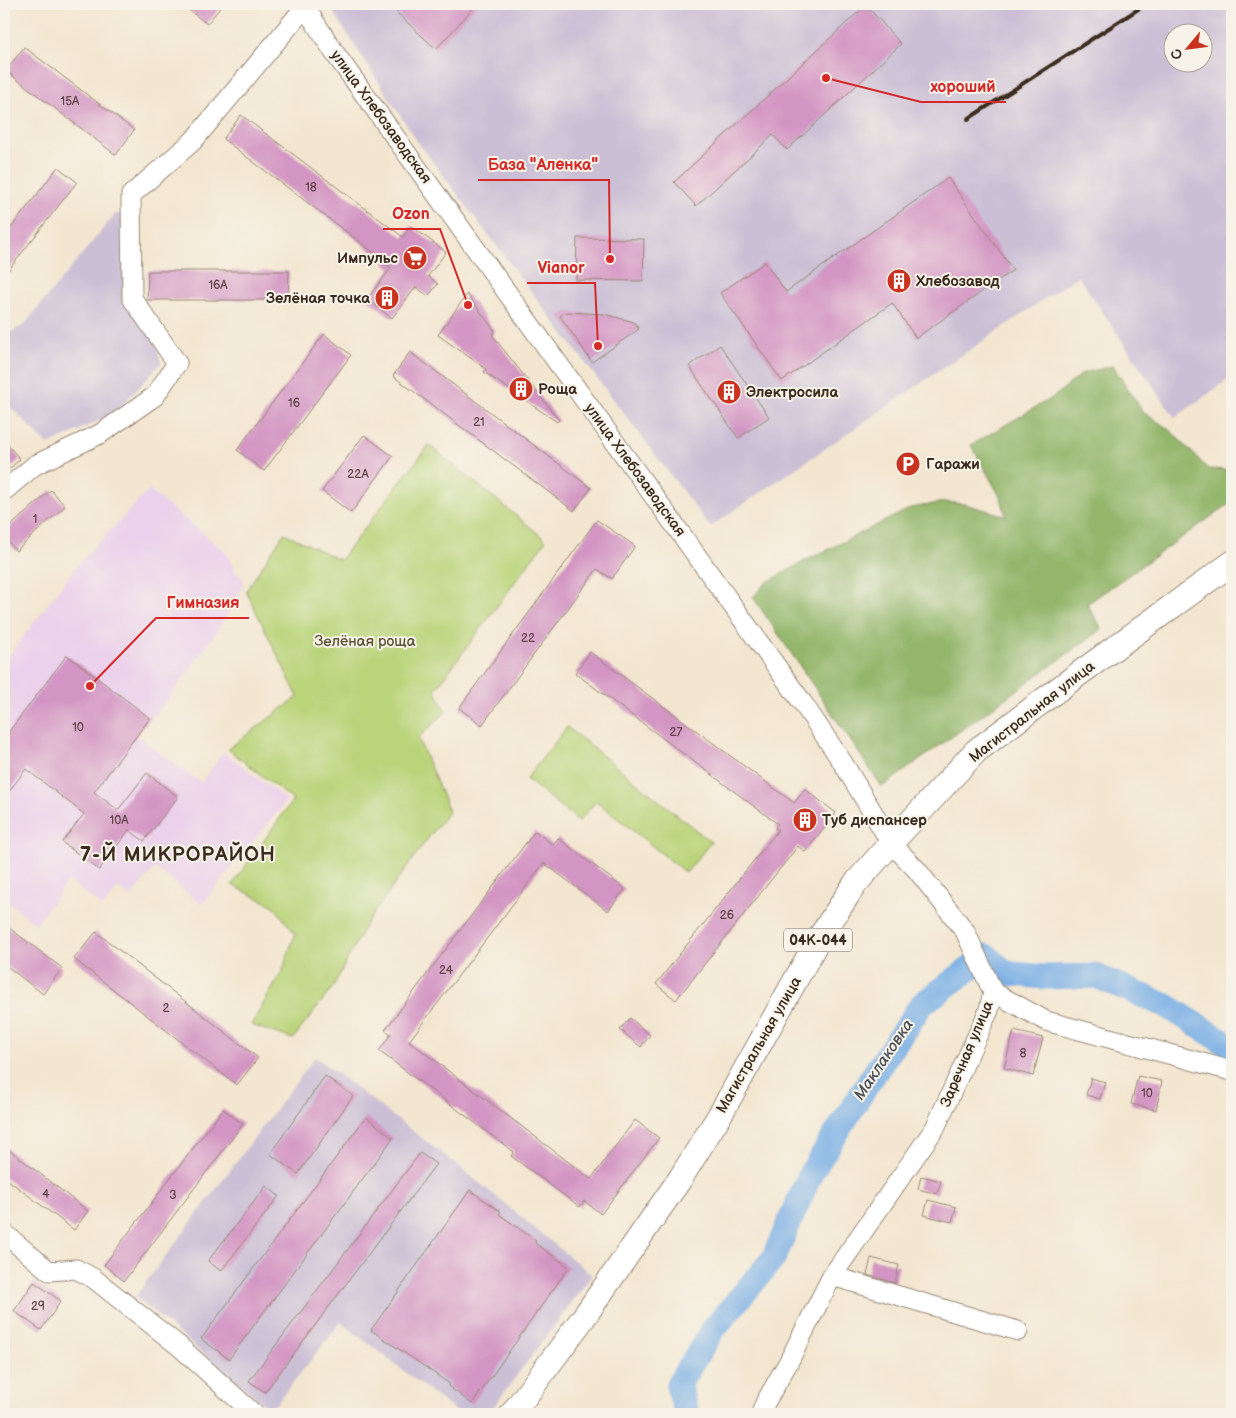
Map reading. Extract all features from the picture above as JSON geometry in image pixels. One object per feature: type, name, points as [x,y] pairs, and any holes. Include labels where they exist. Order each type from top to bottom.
[{"type":"main road","name":"Магистральная улица","points":[[512,1414],[584,1317],[680,1179],[720,1113],[818,940],[855,884],[976,751],[1232,563]]},
{"type":"street","points":[[4,491],[34,465],[100,434],[155,396],[177,364],[132,298],[131,195],[193,142],[304,6]]},
{"type":"street","name":"улица Хлебозаводская","points":[[304,6],[336,55],[802,702],[843,763],[891,843],[918,870],[965,931],[993,992]]},
{"type":"street","name":"Заречная улица","points":[[761,1414],[832,1276],[935,1128],[988,1010],[993,992],[1046,1021],[1232,1072]]},
{"type":"street","points":[[4,1233],[49,1270],[76,1269],[93,1278],[179,1346],[254,1414]]},
{"type":"street","points":[[832,1276],[1018,1331]]},
{"type":"shaded area","points":[[328,4],[1232,4],[1232,377],[1175,418],[1078,276],[710,527],[417,141]]},
{"type":"shaded area","points":[[115,214],[132,214],[133,312],[155,336],[161,363],[115,413],[48,445],[4,400],[4,336],[24,325]]},
{"type":"shaded area","points":[[149,490],[226,552],[236,573],[245,579],[237,599],[209,643],[159,711],[150,718],[137,736],[201,783],[223,752],[287,800],[202,904],[155,868],[131,897],[118,888],[103,907],[68,880],[36,924],[4,899],[4,662],[80,562]]},
{"type":"shaded area","points":[[315,1057],[456,1164],[592,1275],[488,1414],[459,1414],[341,1322],[271,1410],[135,1297]]},
{"type":"green space","points":[[1113,366],[1143,412],[1170,430],[1208,469],[1232,470],[1232,502],[1087,604],[1102,629],[882,787],[753,597],[766,583],[803,562],[911,508],[944,502],[965,504],[1006,516],[1001,498],[971,445],[1055,396],[1083,373]]},
{"type":"green space","name":"Зелёная роща","points":[[429,445],[546,540],[435,690],[446,712],[418,738],[449,811],[366,924],[333,987],[293,1039],[251,1025],[282,972],[295,934],[274,906],[232,885],[293,800],[228,749],[298,697],[246,591],[284,533],[340,560]]},
{"type":"green space","points":[[567,727],[711,842],[686,873],[596,801],[579,821],[526,779]]},
{"type":"building","points":[[181,4],[223,4],[207,24]]},
{"type":"building","points":[[404,4],[477,4],[436,49],[396,12]]},
{"type":"building","points":[[866,5],[901,44],[787,150],[773,135],[696,206],[674,182]]},
{"type":"building","points":[[24,47],[134,130],[116,155],[6,71]]},
{"type":"building","points":[[241,115],[403,237],[411,226],[446,252],[428,276],[438,284],[428,296],[416,287],[392,318],[367,299],[391,268],[384,263],[385,261],[223,139]]},
{"type":"building","points":[[58,167],[77,182],[4,276],[4,237]]},
{"type":"building","name":"Хлебозавод","points":[[948,178],[1013,270],[916,338],[892,303],[782,381],[720,293],[765,262],[786,292]]},
{"type":"building","points":[[577,238],[644,239],[643,281],[576,280]]},
{"type":"building","points":[[148,271],[289,271],[288,300],[147,300]]},
{"type":"building","points":[[467,294],[495,331],[492,335],[559,420],[557,422],[484,372],[486,369],[438,335]]},
{"type":"building","points":[[566,312],[604,314],[634,322],[639,329],[592,362],[560,316]]},
{"type":"building","points":[[324,334],[351,355],[264,471],[237,450]]},
{"type":"building","name":"Электросила","points":[[720,345],[769,417],[738,438],[689,366]]},
{"type":"building","points":[[410,352],[591,488],[574,511],[393,376]]},
{"type":"building","points":[[364,435],[393,456],[351,513],[322,491]]},
{"type":"building","points":[[4,441],[20,459],[4,474]]},
{"type":"building","points":[[51,490],[65,506],[16,551],[4,537],[4,532]]},
{"type":"building","points":[[597,520],[635,546],[612,579],[597,569],[482,725],[459,708]]},
{"type":"building","points":[[590,652],[794,803],[805,789],[836,813],[805,852],[798,846],[676,1000],[656,984],[778,830],[775,828],[778,824],[575,673]]},
{"type":"building","points":[[67,655],[150,718],[94,792],[118,810],[147,773],[178,797],[144,841],[129,830],[99,870],[62,842],[84,814],[26,769],[4,798],[4,738]]},
{"type":"building","points":[[535,831],[553,845],[558,838],[625,889],[608,911],[544,863],[409,1041],[591,1179],[635,1120],[659,1138],[601,1214],[584,1201],[580,1207],[511,1156],[514,1152],[379,1051],[391,1034],[385,1030]]},
{"type":"building","points":[[4,924],[62,968],[43,994],[4,964]]},
{"type":"building","points":[[96,932],[258,1058],[237,1085],[74,959]]},
{"type":"building","points":[[630,1018],[650,1035],[641,1047],[620,1030]]},
{"type":"building","points":[[1014,1031],[1043,1038],[1033,1076],[1004,1068]]},
{"type":"building","points":[[325,1076],[353,1096],[298,1174],[270,1154]]},
{"type":"building","points":[[1138,1076],[1162,1081],[1156,1110],[1131,1104]]},
{"type":"building","points":[[1091,1078],[1105,1082],[1100,1099],[1086,1095]]},
{"type":"building","points":[[223,1109],[243,1124],[124,1281],[104,1265]]},
{"type":"building","points":[[366,1117],[393,1138],[229,1359],[201,1339]]},
{"type":"building","points":[[4,1146],[88,1211],[74,1230],[4,1177]]},
{"type":"building","points":[[420,1153],[436,1164],[265,1392],[249,1381]]},
{"type":"building","points":[[921,1176],[941,1181],[937,1194],[918,1189]]},
{"type":"building","points":[[266,1186],[279,1196],[221,1271],[208,1261]]},
{"type":"building","points":[[470,1190],[501,1212],[499,1214],[536,1241],[535,1243],[569,1267],[472,1404],[448,1386],[450,1384],[371,1330]]},
{"type":"building","points":[[928,1200],[956,1207],[952,1222],[924,1215]]},
{"type":"building","points":[[871,1258],[899,1265],[895,1283],[867,1275]]},
{"type":"building","points":[[34,1282],[61,1301],[41,1330],[14,1311]]},
{"type":"waterway","name":"Маклаковка","points":[[687,1414],[678,1385],[714,1328],[773,1259],[811,1173],[874,1074],[922,1004],[987,956],[1006,973],[1043,977],[1096,976],[1167,1006],[1232,1047]]},
{"type":"railway","points":[[968,119],[1146,4]]},
{"type":"place","name":"хороший","points":[[826,78]]},
{"type":"place","name":"Импульс","points":[[415,258]]},
{"type":"place","name":"База \"Аленка\"","points":[[610,259]]},
{"type":"place","name":"Хлебозавод","points":[[899,281]]},
{"type":"place","name":"Зелёная точка","points":[[387,298]]},
{"type":"place","name":"Ozon","points":[[468,305]]},
{"type":"place","name":"Vianor","points":[[598,346]]},
{"type":"place","name":"Роща","points":[[521,389]]},
{"type":"place","name":"Электросила","points":[[729,392]]},
{"type":"place","name":"Гаражи","points":[[908,464]]},
{"type":"place","name":"Гимназия","points":[[90,686]]},
{"type":"place","name":"Туб диспансер","points":[[805,820]]},
{"type":"district","name":"7-Й МИКРОРАЙОН","points":[[178,855]]}]
